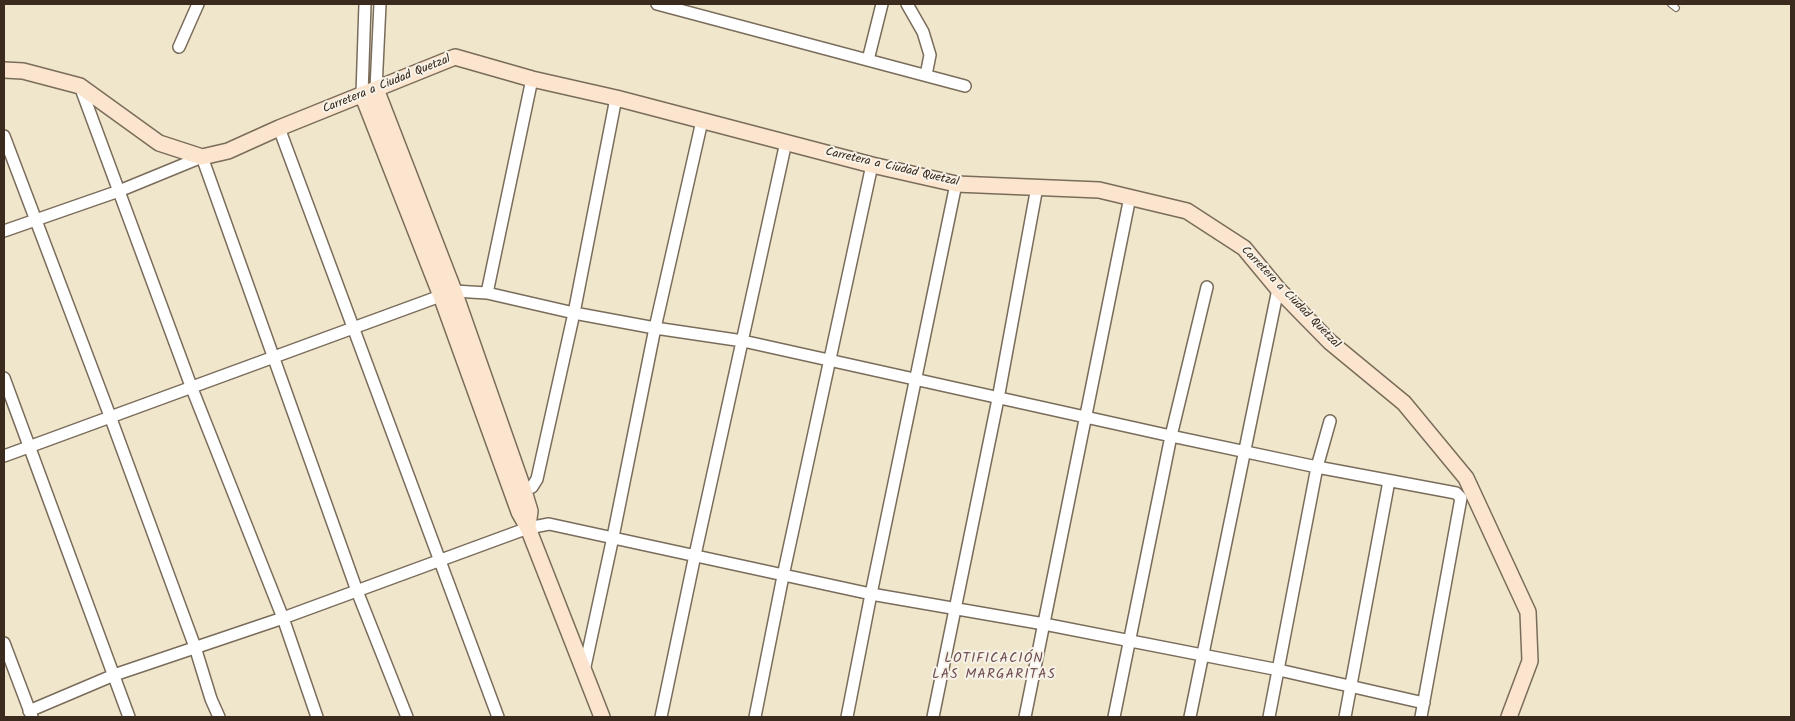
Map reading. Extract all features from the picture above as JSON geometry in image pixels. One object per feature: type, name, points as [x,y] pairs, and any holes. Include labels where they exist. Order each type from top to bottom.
[{"type":"main road","name":"Carretera a Ciudad Quetzal","points":[[202,157],[228,151],[279,128],[455,57],[532,79],[616,98],[872,165],[956,184],[1099,190],[1187,211],[1244,248],[1278,289],[1330,342],[1404,403],[1466,478],[1528,612],[1530,661],[1509,717]]},
{"type":"main road","points":[[4,70],[23,71],[80,86],[159,143],[202,157]]},
{"type":"main road","points":[[369,91],[447,293],[519,493],[530,510],[528,528],[602,717]]},
{"type":"street","points":[[180,47],[198,4]]},
{"type":"street","points":[[364,4],[364,45],[369,91]]},
{"type":"street","points":[[369,91],[378,47],[380,4]]},
{"type":"street","points":[[657,4],[965,86]]},
{"type":"street","points":[[868,60],[882,4]]},
{"type":"street","points":[[907,4],[923,32],[930,54],[926,75]]},
{"type":"street","points":[[364,45],[378,47]]},
{"type":"street","points":[[487,293],[532,79]]},
{"type":"street","points":[[80,86],[191,386],[283,618],[317,717]]},
{"type":"street","points":[[519,493],[532,487],[537,478],[574,312],[616,98]]},
{"type":"street","points":[[584,671],[655,328],[702,121]]},
{"type":"street","points":[[279,128],[498,717]]},
{"type":"street","points":[[4,136],[110,416],[219,717]]},
{"type":"street","points":[[661,717],[786,142]]},
{"type":"street","points":[[4,230],[119,190],[202,157],[358,591],[407,717]]},
{"type":"street","points":[[755,717],[872,165]]},
{"type":"street","points":[[847,717],[956,184]]},
{"type":"street","points":[[934,717],[954,608],[998,399],[1037,187]]},
{"type":"street","points":[[1025,717],[1130,197]]},
{"type":"street","points":[[1114,717],[1171,436],[1207,288]]},
{"type":"street","points":[[1190,717],[1278,289]]},
{"type":"street","points":[[4,456],[447,293],[487,293],[655,328],[743,341],[1171,436],[1317,467],[1456,493],[1461,498],[1421,717]]},
{"type":"street","points":[[4,378],[129,717]]},
{"type":"street","points":[[1269,717],[1317,467],[1330,421]]},
{"type":"street","points":[[1345,717],[1389,480]]},
{"type":"street","points":[[4,643],[30,714],[114,675],[283,618],[528,528],[549,524],[871,594],[1044,624],[1279,670],[1424,703]]},
{"type":"district","name":"LOTIFICACIÓN LAS MARGARITAS","points":[[994,668]]}]
